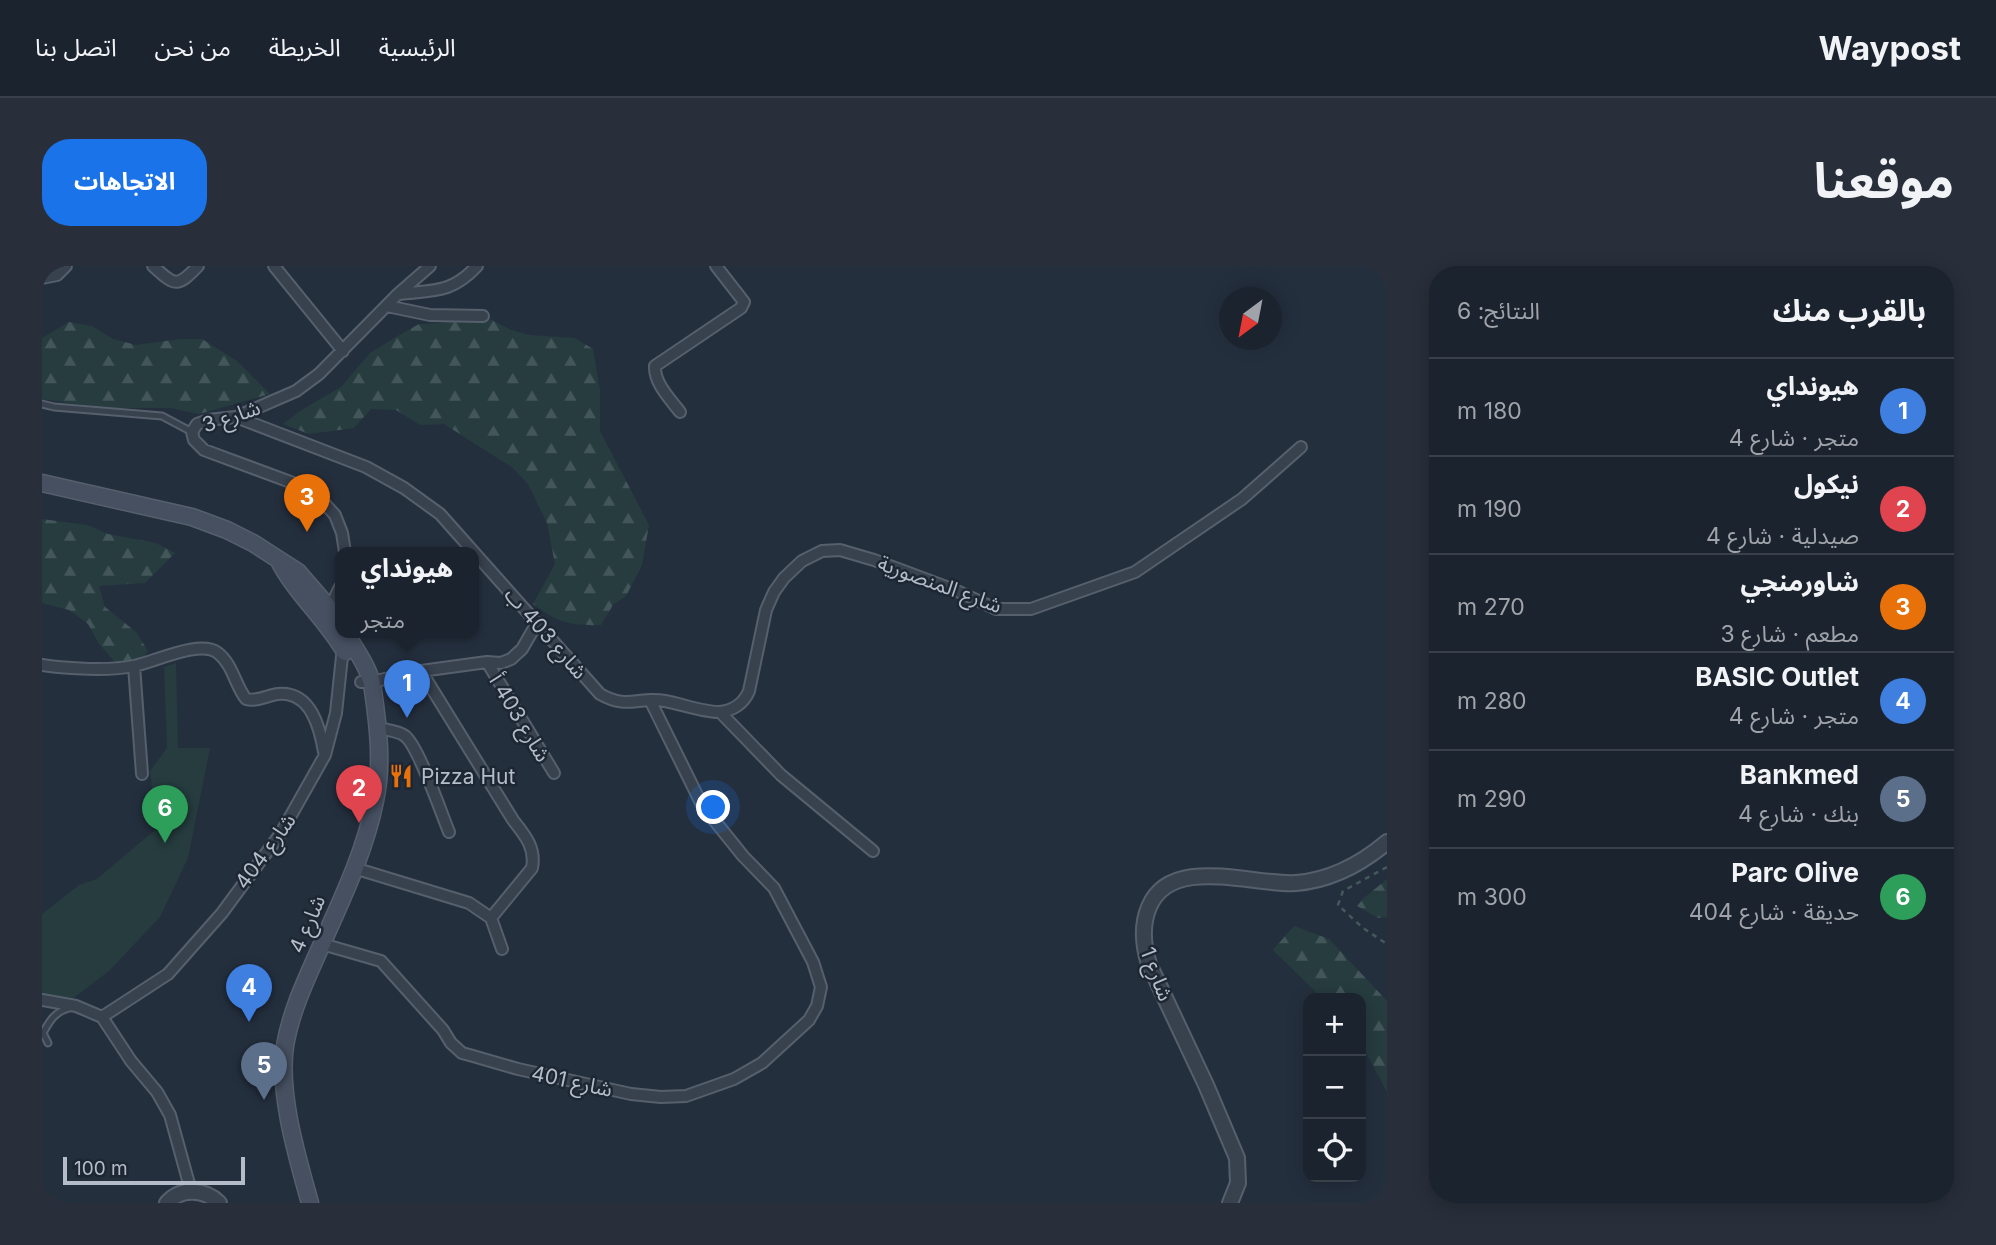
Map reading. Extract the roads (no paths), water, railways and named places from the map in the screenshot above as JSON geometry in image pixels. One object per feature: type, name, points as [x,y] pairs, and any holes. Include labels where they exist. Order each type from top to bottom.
[{"type":"main road","name":"شارع 4","points":[[42,483],[201,520],[253,543],[298,572],[335,623]]},
{"type":"main road","name":"شارع 4","points":[[327,615],[335,623]]},
{"type":"main road","name":"شارع 4","points":[[310,1203],[288,1104],[285,1048],[292,1013],[366,838],[376,799],[378,728],[373,689],[366,682],[347,638]]},
{"type":"street","points":[[42,278],[57,275],[65,266]]},
{"type":"street","points":[[153,266],[169,281],[181,283],[198,266]]},
{"type":"street","points":[[274,266],[343,351]]},
{"type":"street","name":"شارع 3","points":[[344,547],[335,515],[312,490],[204,450],[194,440],[192,432],[197,424],[236,417],[296,391],[319,374],[398,294],[430,266]]},
{"type":"street","points":[[398,294],[447,289],[468,276],[477,266]]},
{"type":"street","points":[[680,412],[662,387],[654,372],[655,366],[741,308],[744,302],[716,266]]},
{"type":"street","points":[[387,306],[430,315],[483,316]]},
{"type":"street","name":"شارع 403 ب","points":[[236,417],[366,467],[404,488],[440,514],[469,547]]},
{"type":"street","name":"شارع المنصورية","points":[[720,712],[737,707],[745,701],[766,610],[774,592],[802,561],[822,551],[839,550],[874,560],[957,591],[996,609],[1031,609],[1135,572],[1242,499],[1301,447]]},
{"type":"street","name":"شارع 403 ب","points":[[479,558],[600,694],[629,704],[650,700]]},
{"type":"street","points":[[327,615],[335,599]]},
{"type":"street","points":[[366,682],[421,671],[487,662],[501,663],[511,659],[528,642],[537,624]]},
{"type":"street","name":"شارع 404","points":[[102,1017],[168,974],[205,932],[281,833],[325,755],[336,713],[345,638]]},
{"type":"street","points":[[42,665],[62,668],[134,666],[159,657],[204,648],[216,651],[224,659],[246,699],[252,701],[287,694],[306,705],[318,722],[325,755]]},
{"type":"street","name":"شارع 403 أ","points":[[487,662],[554,773]]},
{"type":"street","points":[[134,666],[142,774]]},
{"type":"street","points":[[421,671],[513,820],[528,839],[532,850],[532,869],[491,918]]},
{"type":"street","points":[[650,700],[720,712],[781,775],[873,851]]},
{"type":"street","name":"شارع 401","points":[[322,944],[381,961],[462,1053],[517,1069],[631,1094],[661,1097],[686,1096],[734,1079],[762,1063],[810,1020],[817,1006],[821,987],[813,962],[774,888],[743,856],[702,805],[650,700]]},
{"type":"street","points":[[378,728],[401,734],[411,744],[449,832]]},
{"type":"street","name":"شارع 1","points":[[1230,1203],[1238,1183],[1237,1158],[1206,1084],[1149,964],[1143,945],[1147,910],[1159,890],[1182,878],[1210,876],[1293,883],[1317,880],[1353,866],[1387,842]]},
{"type":"street","points":[[354,868],[469,903],[491,918],[502,949]]},
{"type":"street","points":[[42,1000],[76,1006],[102,1017],[170,1115],[191,1191]]},
{"type":"street","points":[[167,1203],[173,1196],[191,1191],[213,1196],[219,1203]]},
{"type":"lane","points":[[42,404],[162,416],[192,432]]},
{"type":"lane","points":[[48,1043],[43,1033],[52,1018],[57,1012],[76,1006]]},
{"type":"place","name":"شاورمنجي","points":[[307,532]]},
{"type":"place","name":"هيونداي","points":[[407,718]]},
{"type":"place","name":"Pizza Hut","points":[[401,776]]},
{"type":"place","name":"نيكول","points":[[359,823]]},
{"type":"place","name":"Parc Olive","points":[[165,843]]},
{"type":"place","name":"BASIC Outlet","points":[[249,1022]]},
{"type":"place","name":"Bankmed","points":[[264,1100]]}]
